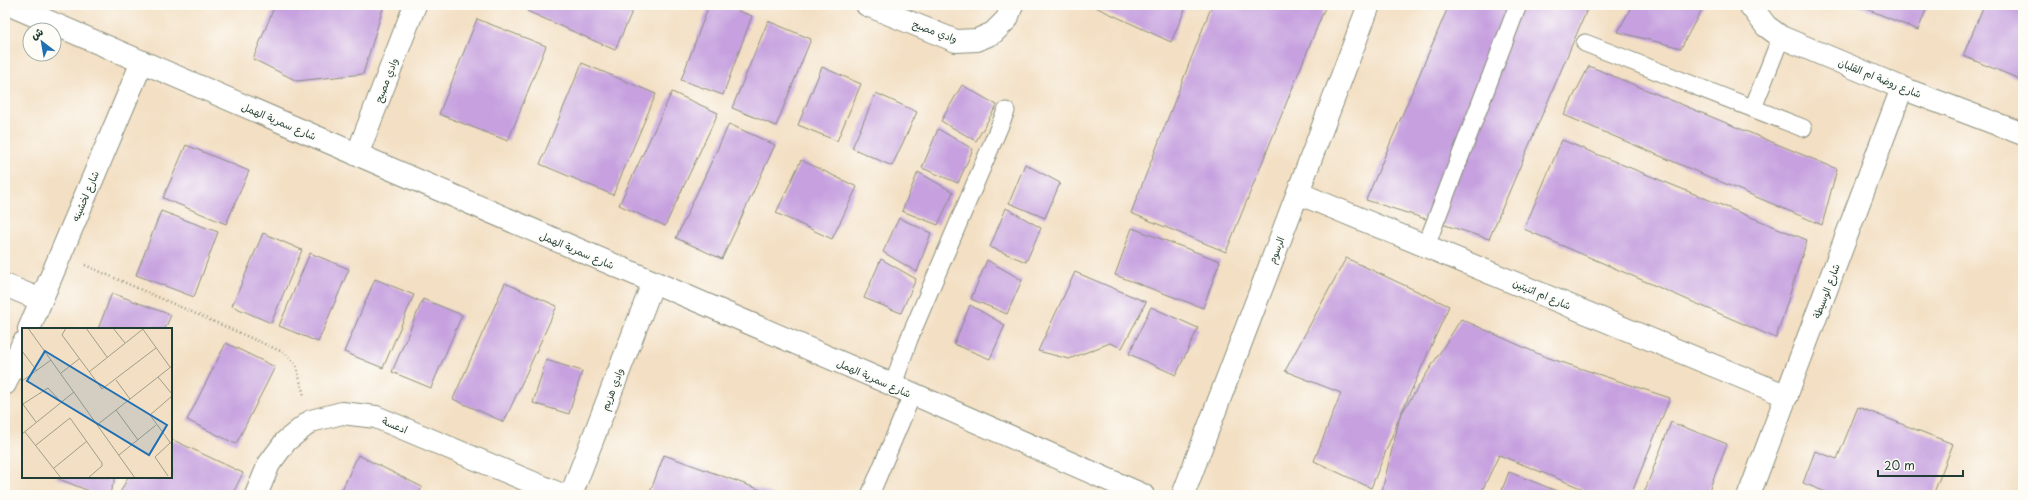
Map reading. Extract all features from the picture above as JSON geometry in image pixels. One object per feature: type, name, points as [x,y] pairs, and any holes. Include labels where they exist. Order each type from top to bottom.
[{"type":"street","name":"شارع سمرية الهمل","points":[[10,5],[893,385],[912,395],[1143,495]]},
{"type":"street","name":"وادي مصبح","points":[[357,155],[415,5]]},
{"type":"street","name":"وادي مصبح","points":[[867,5],[956,41],[977,40],[993,33],[1007,19],[1012,5]]},
{"type":"street","name":"الرسوم","points":[[1184,495],[1369,5]]},
{"type":"street","name":"شارع روضة ام القلبان","points":[[1750,5],[1766,26],[1782,37],[1902,88],[2023,134]]},
{"type":"street","name":"شارع لخشينه","points":[[29,328],[142,62]]},
{"type":"street","name":"شارع الوسيطة","points":[[1750,495],[1902,88]]},
{"type":"street","name":"شارع ام اثنيتين","points":[[1298,193],[1787,396]]},
{"type":"street","name":"وادي هزيم","points":[[571,495],[653,283]]},
{"type":"street","points":[[5,284],[41,300]]},
{"type":"street","points":[[5,384],[22,344]]},
{"type":"street","name":"ادعسة","points":[[256,495],[269,464],[286,441],[311,421],[342,413],[376,417],[562,495]]},
{"type":"lane","points":[[1426,246],[1518,5]]},
{"type":"lane","points":[[1753,108],[1782,37]]},
{"type":"lane","points":[[1585,43],[1803,128]]},
{"type":"lane","points":[[893,385],[909,339],[1006,111]]},
{"type":"lane","points":[[870,495],[912,395]]},
{"type":"path","points":[[60,255],[285,353],[296,366],[311,421]]},
{"type":"building","points":[[275,5],[384,5],[363,74],[297,81],[253,59]]},
{"type":"building","points":[[530,5],[635,5],[615,50],[527,11]]},
{"type":"building","points":[[709,5],[722,5],[752,16],[723,95],[681,80]]},
{"type":"building","points":[[1091,5],[1187,5],[1171,42]]},
{"type":"building","points":[[1212,5],[1326,5],[1226,252],[1131,213]]},
{"type":"building","points":[[1449,5],[1589,5],[1489,239],[1366,200]]},
{"type":"building","points":[[1632,5],[1704,5],[1681,48],[1618,32]]},
{"type":"building","points":[[1857,5],[1928,5],[1918,30]]},
{"type":"building","points":[[1984,5],[2023,5],[2022,80],[1963,56]]},
{"type":"building","points":[[477,19],[546,46],[508,141],[439,114]]},
{"type":"building","points":[[768,21],[811,39],[776,126],[732,108]]},
{"type":"building","points":[[582,63],[656,94],[613,195],[540,164]]},
{"type":"building","points":[[1589,66],[1837,169],[1822,225],[1564,115]]},
{"type":"building","points":[[822,67],[861,84],[837,141],[798,125]]},
{"type":"building","points":[[962,85],[997,105],[976,141],[941,121]]},
{"type":"building","points":[[672,92],[718,113],[665,226],[619,205]]},
{"type":"building","points":[[876,93],[917,112],[892,166],[852,148]]},
{"type":"building","points":[[729,124],[775,145],[722,259],[676,238]]},
{"type":"building","points":[[938,129],[973,149],[958,183],[922,168]]},
{"type":"building","points":[[1562,140],[1807,240],[1776,338],[1524,229]]},
{"type":"building","points":[[186,145],[249,171],[226,224],[163,198]]},
{"type":"building","points":[[801,160],[857,187],[832,239],[776,213]]},
{"type":"building","points":[[1025,164],[1060,183],[1045,218],[1009,203]]},
{"type":"building","points":[[918,172],[953,192],[938,225],[902,211]]},
{"type":"building","points":[[1006,208],[1041,228],[1026,262],[990,247]]},
{"type":"building","points":[[161,211],[218,232],[194,297],[136,275]]},
{"type":"building","points":[[899,218],[931,233],[917,272],[883,252]]},
{"type":"building","points":[[1132,228],[1220,261],[1203,308],[1115,275]]},
{"type":"building","points":[[263,233],[302,250],[271,323],[232,306]]},
{"type":"building","points":[[310,253],[349,269],[318,342],[279,326]]},
{"type":"building","points":[[1346,258],[1449,306],[1400,416],[1371,488],[1314,461],[1341,393],[1285,371]]},
{"type":"building","points":[[881,259],[916,279],[901,313],[864,298]]},
{"type":"building","points":[[987,260],[1022,280],[1007,314],[971,299]]},
{"type":"building","points":[[1075,272],[1146,302],[1122,348],[1110,343],[1069,359],[1038,351]]},
{"type":"building","points":[[375,279],[414,295],[383,368],[344,352]]},
{"type":"building","points":[[505,283],[557,306],[504,422],[453,399]]},
{"type":"building","points":[[112,293],[171,315],[165,328],[98,328]]},
{"type":"building","points":[[423,299],[462,315],[431,388],[392,372]]},
{"type":"building","points":[[970,305],[1005,325],[990,359],[954,344]]},
{"type":"building","points":[[1151,307],[1198,328],[1176,375],[1129,354]]},
{"type":"building","points":[[1461,319],[1543,356],[1670,398],[1631,495],[1598,495],[1499,455],[1480,495],[1381,495],[1400,416]]},
{"type":"building","points":[[226,343],[275,367],[236,444],[187,420]]},
{"type":"building","points":[[546,360],[582,371],[569,414],[533,403]]},
{"type":"building","points":[[1858,407],[1953,444],[1933,495],[1831,495],[1803,483],[1815,451],[1837,459]]},
{"type":"building","points":[[1671,422],[1727,444],[1707,495],[1649,495],[1644,493]]},
{"type":"building","points":[[172,439],[243,473],[232,495],[119,495],[128,478],[172,478]]},
{"type":"building","points":[[358,455],[422,487],[418,495],[340,494]]},
{"type":"building","points":[[664,455],[775,495],[649,495]]},
{"type":"building","points":[[1509,472],[1567,495],[1500,495]]},
{"type":"building","points":[[56,478],[116,478],[109,495],[99,495]]}]
